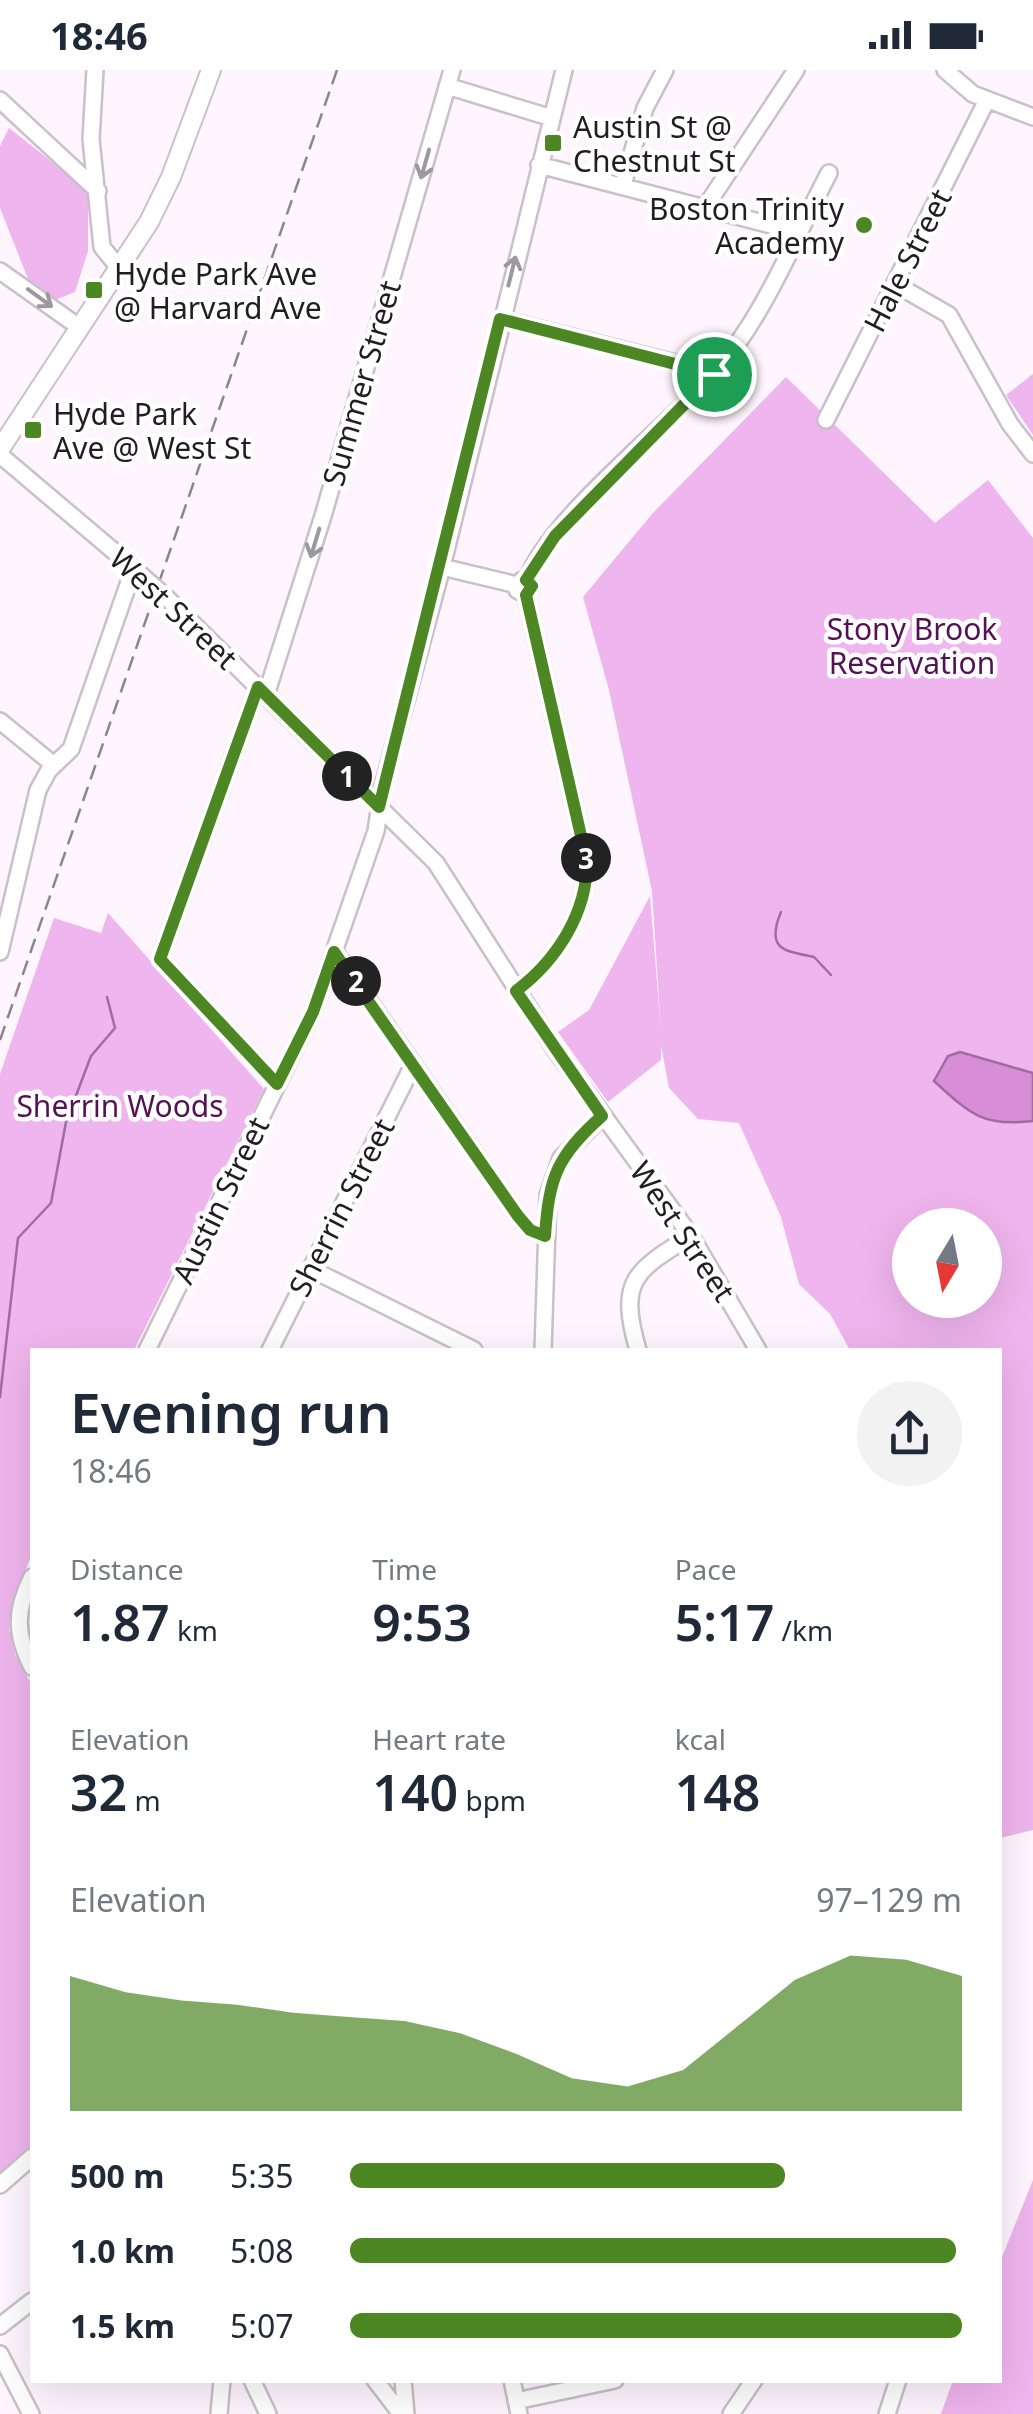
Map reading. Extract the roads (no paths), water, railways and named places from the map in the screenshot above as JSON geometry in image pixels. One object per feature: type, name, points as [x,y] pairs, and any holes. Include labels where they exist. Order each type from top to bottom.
[{"type":"main road","points":[[0,452],[118,268],[171,177],[211,70]]},
{"type":"street","points":[[94,70],[90,110],[102,247],[118,268]]},
{"type":"street","name":"Austin Street","points":[[149,1348],[313,1012],[378,824],[379,807],[564,70]]},
{"type":"street","points":[[623,184],[645,108],[665,70]]},
{"type":"street","points":[[706,206],[713,189],[796,70]]},
{"type":"street","points":[[945,70],[967,91],[1033,118]]},
{"type":"street","points":[[450,78],[552,118]]},
{"type":"street","name":"Summer Street","points":[[277,1084],[160,959],[262,691],[323,516],[450,78]]},
{"type":"street","points":[[0,100],[98,191]]},
{"type":"street","name":"Hale Street","points":[[826,420],[987,100]]},
{"type":"street","points":[[539,164],[798,232]]},
{"type":"street","points":[[516,991],[548,965],[587,889],[587,862],[523,587],[555,536],[714,374],[741,340],[829,172]]},
{"type":"street","points":[[0,270],[80,327]]},
{"type":"street","points":[[896,284],[950,315],[1010,424],[1033,454]]},
{"type":"street","points":[[500,319],[714,374]]},
{"type":"street","name":"West Street","points":[[0,452],[166,597],[436,863],[516,991],[691,1236],[757,1348]]},
{"type":"street","points":[[442,567],[523,587]]},
{"type":"street","points":[[0,952],[7,902],[38,790],[73,743],[128,582]]},
{"type":"street","points":[[0,720],[54,766]]},
{"type":"street","points":[[334,952],[518,1216],[530,1230],[545,1236]]},
{"type":"street","name":"Sherrin Street","points":[[271,1348],[413,1065]]},
{"type":"street","points":[[543,1348],[548,1195],[561,1158],[602,1116]]},
{"type":"street","points":[[638,1348],[627,1304],[630,1287],[640,1270],[691,1236]]},
{"type":"street","points":[[311,1269],[470,1348]]},
{"type":"street","points":[[30,1582],[16,1618],[20,1644],[30,1663]]},
{"type":"street","points":[[0,2184],[30,2158]]},
{"type":"street","points":[[0,2326],[30,2303]]},
{"type":"street","points":[[0,2354],[6,2381],[31,2414]]},
{"type":"street","points":[[219,2414],[222,2383]]},
{"type":"street","points":[[253,2383],[268,2414]]},
{"type":"street","points":[[378,2383],[404,2414]]},
{"type":"street","points":[[403,2383],[404,2414]]},
{"type":"street","points":[[517,2407],[602,2383]]},
{"type":"street","points":[[731,2414],[752,2383]]},
{"type":"street","points":[[887,2414],[897,2383]]},
{"type":"waterway","points":[[781,912],[777,941],[787,950],[814,957],[831,975]]},
{"type":"waterway","points":[[0,1397],[18,1238],[51,1203],[66,1122],[91,1056],[115,1028],[107,997]]},
{"type":"railway","points":[[0,1040],[337,70]]},
{"type":"place","name":"Austin St @ Chestnut St","points":[[553,143]]},
{"type":"place","name":"Boston Trinity Academy","points":[[864,225]]},
{"type":"place","name":"Hyde Park Ave @ Harvard Ave","points":[[94,290]]},
{"type":"place","name":"Hyde Park Ave @ West St","points":[[33,430]]},
{"type":"park label","name":"Stony Brook Reservation","points":[[912,645]]},
{"type":"park label","name":"Sherrin Woods","points":[[120,1105]]}]
